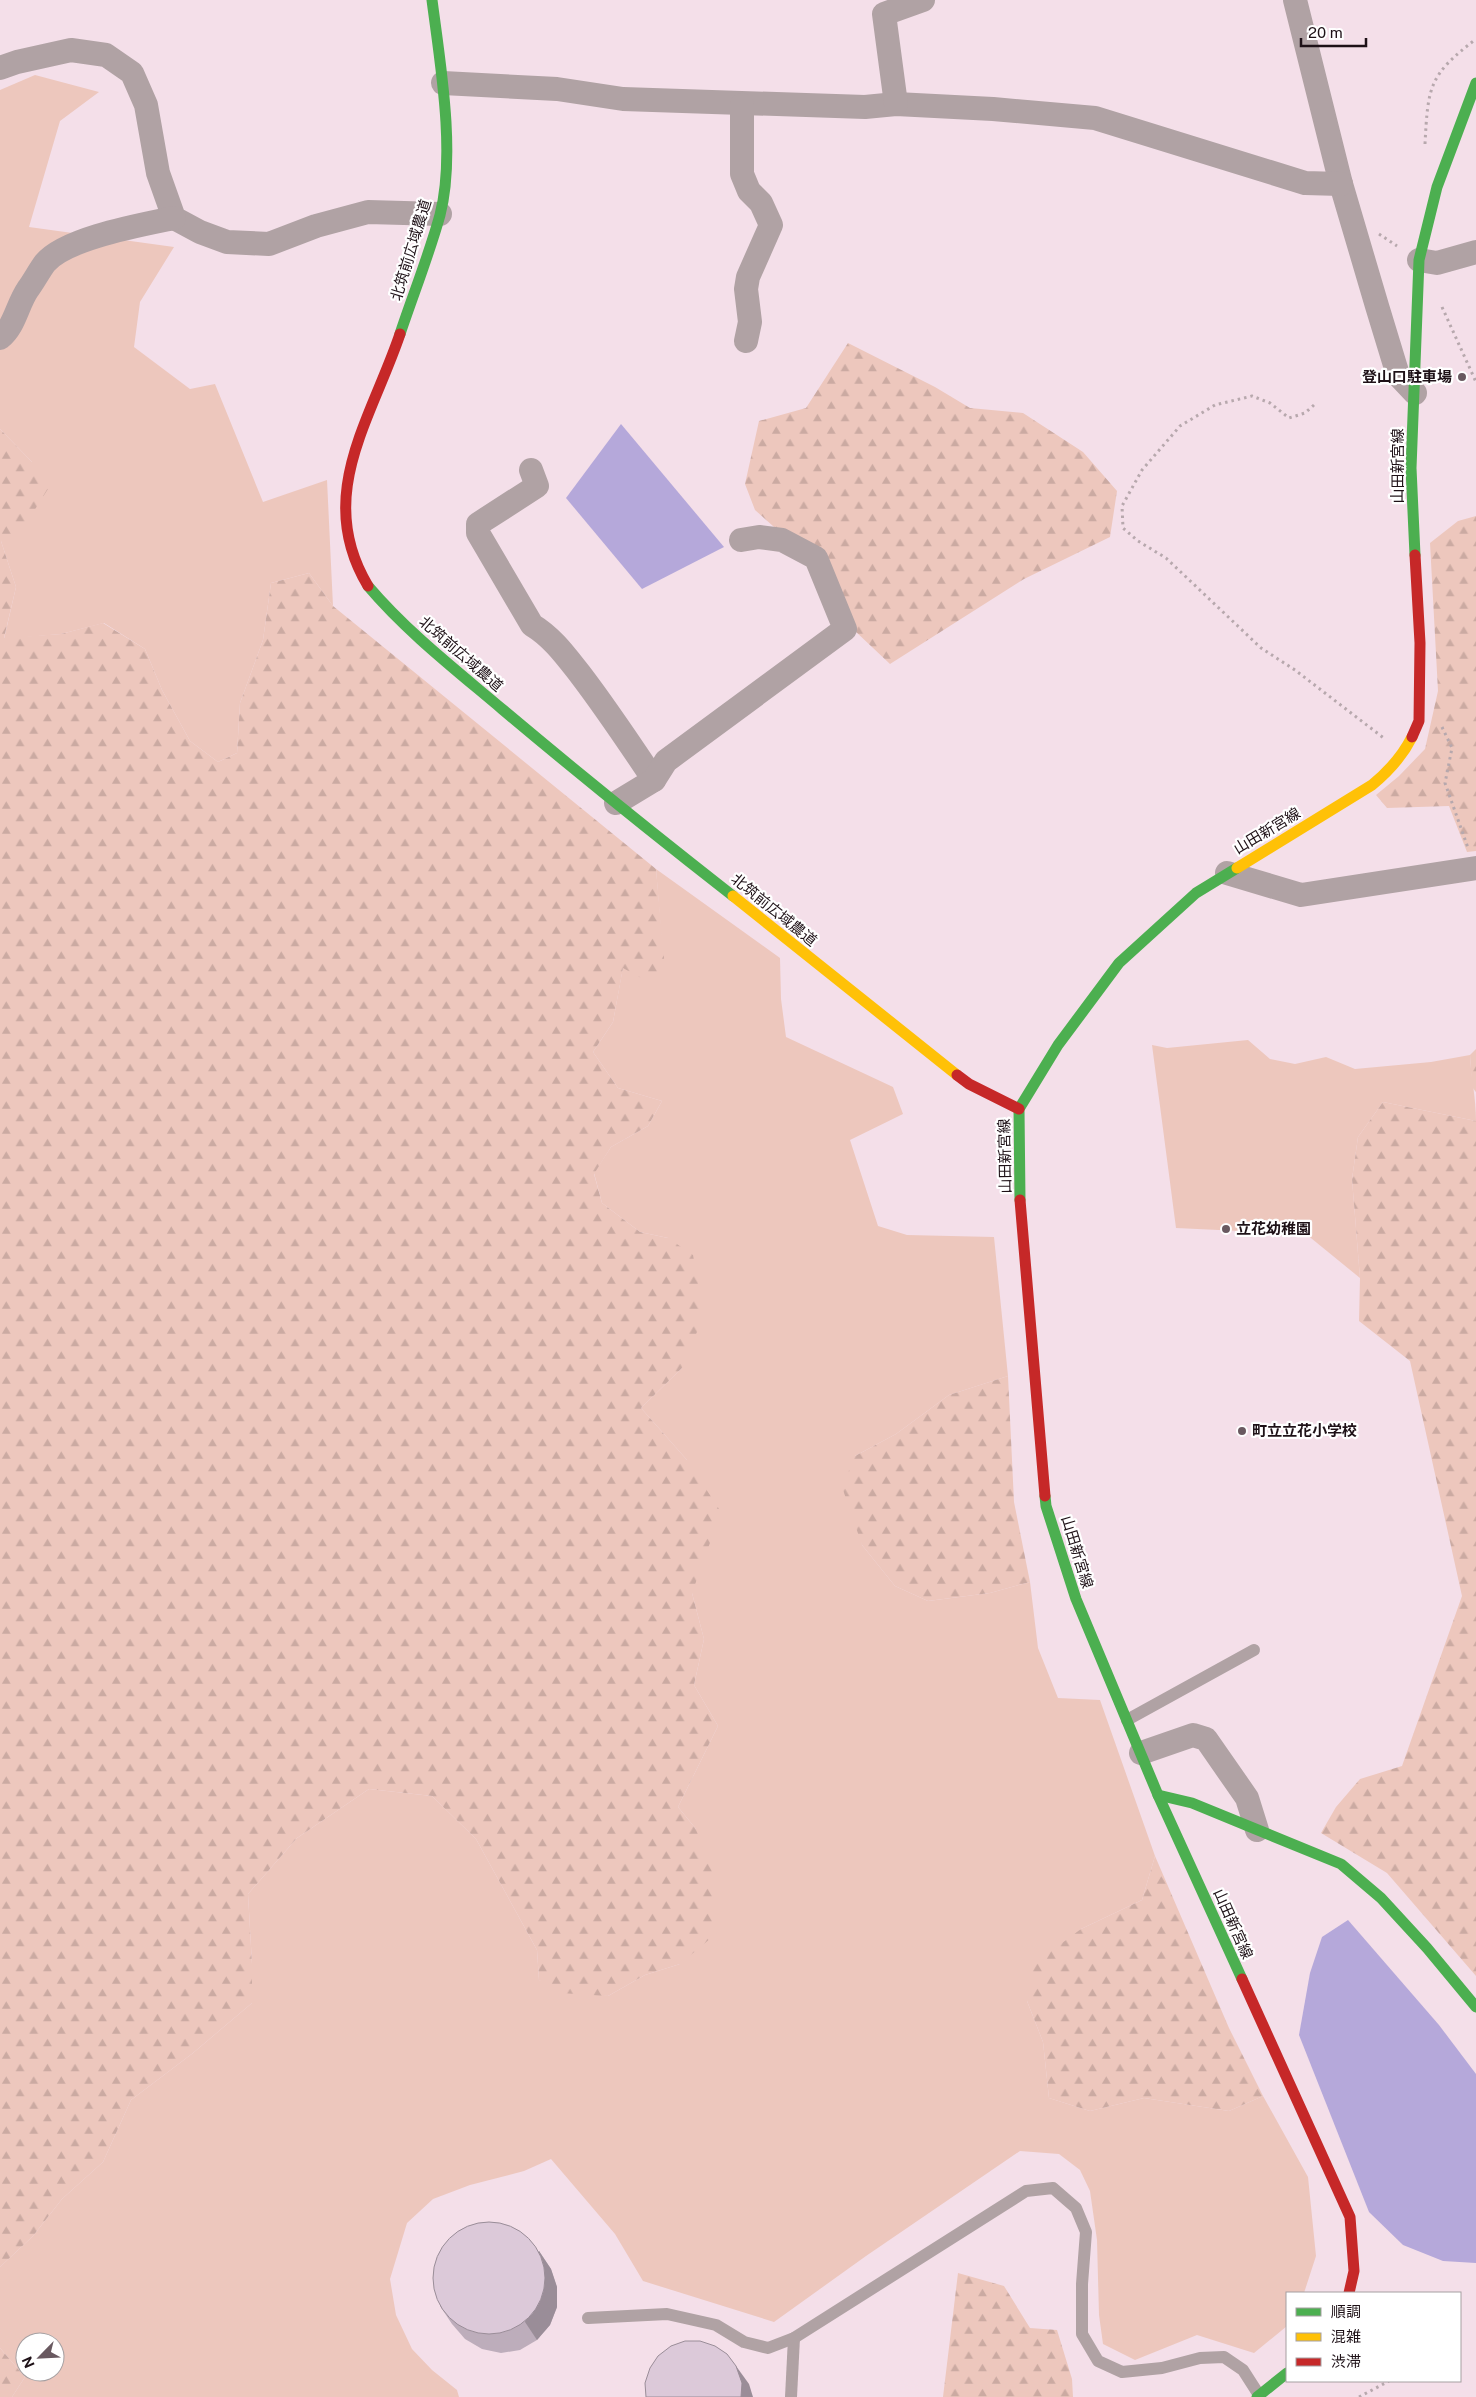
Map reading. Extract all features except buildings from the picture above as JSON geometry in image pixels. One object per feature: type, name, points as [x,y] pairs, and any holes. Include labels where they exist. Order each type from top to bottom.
[{"type":"main road","name":"北筑前広域農道","points":[[432,0],[443,83],[447,142],[440,214],[395,349],[369,410],[348,473],[344,511],[351,550],[367,585],[391,613],[484,694],[616,803],[969,1084],[1019,1109]]},
{"type":"main road","name":"山田新宮線","points":[[1349,2292],[1354,2271],[1350,2217],[1158,1795],[1076,1599],[1046,1506],[1018,1180],[1019,1109],[1058,1045],[1119,963],[1196,893],[1226,873],[1372,786],[1390,770],[1405,751],[1419,721],[1420,643],[1411,468],[1419,260],[1437,187],[1476,83]]},
{"type":"main road","points":[[1158,1795],[1192,1803],[1341,1864],[1381,1898],[1427,1948],[1476,2007]]},
{"type":"main road","points":[[1258,2396],[1286,2374]]},
{"type":"street","points":[[896,104],[884,14],[923,0]]},
{"type":"street","points":[[1295,0],[1340,184],[1398,375],[1415,393]]},
{"type":"street","points":[[0,68],[17,62],[72,50],[106,55],[132,73],[146,105],[158,173],[174,218]]},
{"type":"street","points":[[443,83],[557,89],[623,100],[742,105],[865,107],[896,104],[993,109],[1095,118],[1305,183],[1340,184]]},
{"type":"street","points":[[742,105],[742,174],[749,191],[761,203],[771,225],[748,277],[746,289],[750,322],[746,341]]},
{"type":"street","points":[[0,338],[9,331],[21,299],[46,262],[65,248],[116,230],[174,218],[200,232],[226,242],[269,244],[316,226],[368,212],[440,214]]},
{"type":"street","points":[[1419,260],[1437,264],[1476,252]]},
{"type":"street","points":[[531,470],[537,486],[478,524],[478,532],[532,625],[547,634],[570,662],[603,704],[654,780]]},
{"type":"street","points":[[616,803],[654,780],[666,762],[845,629],[816,558],[782,540],[759,537],[741,540]]},
{"type":"street","points":[[1226,873],[1301,895],[1476,868]]},
{"type":"street","points":[[1141,1753],[1194,1735],[1206,1739],[1247,1798],[1257,1830]]},
{"type":"lane","points":[[1127,1720],[1254,1650]]},
{"type":"lane","points":[[588,2318],[667,2314],[716,2325],[744,2342],[768,2348],[794,2338],[1026,2191],[1053,2188],[1076,2208],[1086,2232],[1082,2284],[1082,2334],[1098,2362],[1122,2372],[1162,2368],[1200,2358],[1224,2357],[1243,2370],[1258,2396]]},
{"type":"lane","points":[[791,2397],[794,2338]]},
{"type":"path","points":[[1351,216],[1419,260]]},
{"type":"path","points":[[1441,304],[1476,382]]},
{"type":"path","points":[[1314,405],[1305,413],[1289,418],[1270,403],[1252,396],[1215,405],[1180,426],[1142,470],[1126,498],[1122,506],[1123,528],[1138,542],[1166,558],[1261,648],[1295,670],[1374,732],[1405,751]]},
{"type":"path","points":[[1419,721],[1440,723],[1452,748],[1445,783],[1476,868]]},
{"type":"path","points":[[1359,2397],[1388,2382]]},
{"type":"green space","points":[[35,75],[99,92],[60,121],[29,227],[174,247],[140,302],[134,347],[190,389],[215,384],[263,502],[327,480],[333,606],[309,573],[271,583],[263,640],[240,703],[237,753],[218,762],[190,741],[162,690],[145,649],[104,623],[61,634],[4,639],[16,587],[1,541],[32,462],[0,429],[0,90]]},
{"type":"green space","points":[[848,343],[935,387],[970,408],[1023,413],[1083,452],[1117,491],[1110,537],[1024,579],[890,664],[837,614],[810,559],[755,510],[745,484],[759,421],[806,408]]},
{"type":"green space","points":[[0,429],[32,462],[48,489],[18,536],[1,541],[16,587],[4,638],[61,634],[103,623],[145,649],[162,690],[190,741],[218,762],[237,753],[240,703],[263,640],[271,583],[309,573],[333,606],[656,869],[665,969],[652,984],[623,968],[613,1022],[593,1052],[618,1088],[662,1101],[648,1126],[611,1147],[594,1174],[602,1203],[640,1232],[668,1238],[693,1255],[704,1315],[682,1368],[641,1408],[687,1460],[721,1512],[692,1593],[704,1639],[694,1685],[718,1726],[678,1807],[696,1829],[715,1879],[717,1933],[680,1964],[645,1975],[608,1996],[560,1993],[539,1980],[537,1950],[476,1839],[432,1796],[369,1789],[297,1838],[248,1894],[252,2003],[193,2053],[131,2100],[103,2162],[62,2199],[33,2236],[0,2267]]},
{"type":"green space","points":[[1476,516],[1476,851],[1467,852],[1449,806],[1387,808],[1376,795],[1399,776],[1425,749],[1438,691],[1430,543],[1458,521]]},
{"type":"green space","points":[[656,869],[780,958],[781,999],[786,1037],[893,1087],[903,1114],[850,1140],[878,1226],[907,1235],[994,1237],[1008,1376],[949,1395],[896,1434],[855,1456],[862,1545],[895,1586],[928,1601],[990,1593],[1030,1582],[1038,1648],[1058,1698],[1100,1700],[1155,1856],[1142,1900],[1081,1929],[1027,2001],[1043,2042],[1049,2098],[1090,2111],[1144,2098],[1229,2111],[1263,2096],[1308,2177],[1316,2256],[1304,2292],[1286,2292],[1286,2327],[1254,2353],[1197,2335],[1135,2360],[1103,2344],[1099,2315],[1097,2240],[1090,2191],[1080,2170],[1059,2154],[1020,2151],[866,2256],[774,2322],[643,2281],[615,2234],[551,2159],[524,2171],[470,2185],[433,2199],[407,2223],[390,2279],[396,2315],[412,2349],[432,2370],[457,2390],[459,2397],[12,2397],[22,2382],[65,2382],[65,2332],[15,2332],[15,2365],[0,2348],[0,2267],[33,2236],[62,2199],[103,2162],[131,2100],[193,2053],[252,2003],[248,1894],[297,1838],[369,1789],[432,1796],[476,1839],[537,1950],[539,1980],[608,1996],[645,1975],[680,1964],[696,1829],[678,1807],[718,1726],[694,1685],[704,1639],[692,1593],[687,1460],[641,1408],[682,1368],[668,1238],[640,1232],[602,1203],[594,1173],[611,1147],[648,1126],[662,1101],[618,1088],[593,1052],[613,1022],[623,967],[664,969]]},
{"type":"green space","points":[[1248,1040],[1270,1059],[1295,1064],[1326,1057],[1355,1069],[1431,1062],[1470,1055],[1476,1121],[1383,1102],[1358,1137],[1352,1179],[1360,1278],[1306,1234],[1176,1228],[1152,1045],[1167,1048]]},
{"type":"green space","points":[[1476,1049],[1476,1092],[1472,1087],[1470,1055]]},
{"type":"green space","points":[[1383,1102],[1476,1121],[1476,1976],[1387,1873],[1321,1833],[1336,1807],[1360,1779],[1402,1766],[1462,1596],[1410,1361],[1359,1321],[1360,1278],[1352,1179],[1358,1137]]},
{"type":"green space","points":[[1008,1376],[1014,1502],[1030,1582],[990,1593],[928,1601],[895,1586],[862,1545],[842,1487],[855,1456],[896,1434],[949,1395]]},
{"type":"green space","points":[[1155,1856],[1229,2028],[1263,2096],[1229,2111],[1144,2098],[1090,2111],[1049,2098],[1043,2042],[1027,2001],[1031,1966],[1081,1929],[1142,1900]]},
{"type":"green space","points":[[958,2273],[1004,2286],[1030,2328],[1057,2330],[1072,2379],[1073,2397],[943,2397]]},
{"type":"green space","points":[[0,2348],[15,2365],[15,2382],[22,2382],[12,2397],[0,2397]]},
{"type":"shaded area","points":[[621,424],[724,547],[642,589],[566,498]]},
{"type":"shaded area","points":[[1348,1920],[1439,2025],[1476,2074],[1476,2263],[1443,2261],[1403,2245],[1369,2212],[1299,2035],[1310,1973],[1322,1937]]},
{"type":"traffic: fast","points":[[400,334],[436,230],[445,191],[447,137],[432,0]]},
{"type":"traffic: fast","points":[[1415,555],[1411,468],[1419,260],[1437,187],[1476,83]]},
{"type":"traffic: fast","points":[[368,586],[415,635],[450,665],[588,780],[733,896]]},
{"type":"traffic: fast","points":[[1020,1200],[1019,1109],[1058,1045],[1119,963],[1196,893],[1237,868]]},
{"type":"traffic: fast","points":[[1045,1496],[1046,1506],[1076,1599],[1158,1795],[1242,1979]]},
{"type":"traffic: fast","points":[[1158,1795],[1192,1803],[1341,1864],[1381,1898],[1427,1948],[1476,2007]]},
{"type":"traffic: fast","points":[[1257,2397],[1286,2374]]},
{"type":"traffic: slow","points":[[1237,868],[1372,785],[1395,763],[1412,737]]},
{"type":"traffic: slow","points":[[733,896],[957,1075]]},
{"type":"traffic: jam","points":[[368,586],[353,553],[346,521],[347,489],[353,458],[363,428],[400,334]]},
{"type":"traffic: jam","points":[[1412,737],[1419,721],[1420,643],[1415,555]]},
{"type":"traffic: jam","points":[[957,1075],[969,1084],[1019,1109]]},
{"type":"traffic: jam","points":[[1020,1200],[1045,1496]]},
{"type":"traffic: jam","points":[[1242,1979],[1350,2217],[1354,2271],[1349,2292]]},
{"type":"place","name":"登山口駐車場","points":[[1462,377]]},
{"type":"place","name":"立花幼稚園","points":[[1226,1229]]},
{"type":"place","name":"町立立花小学校","points":[[1242,1431]]}]
